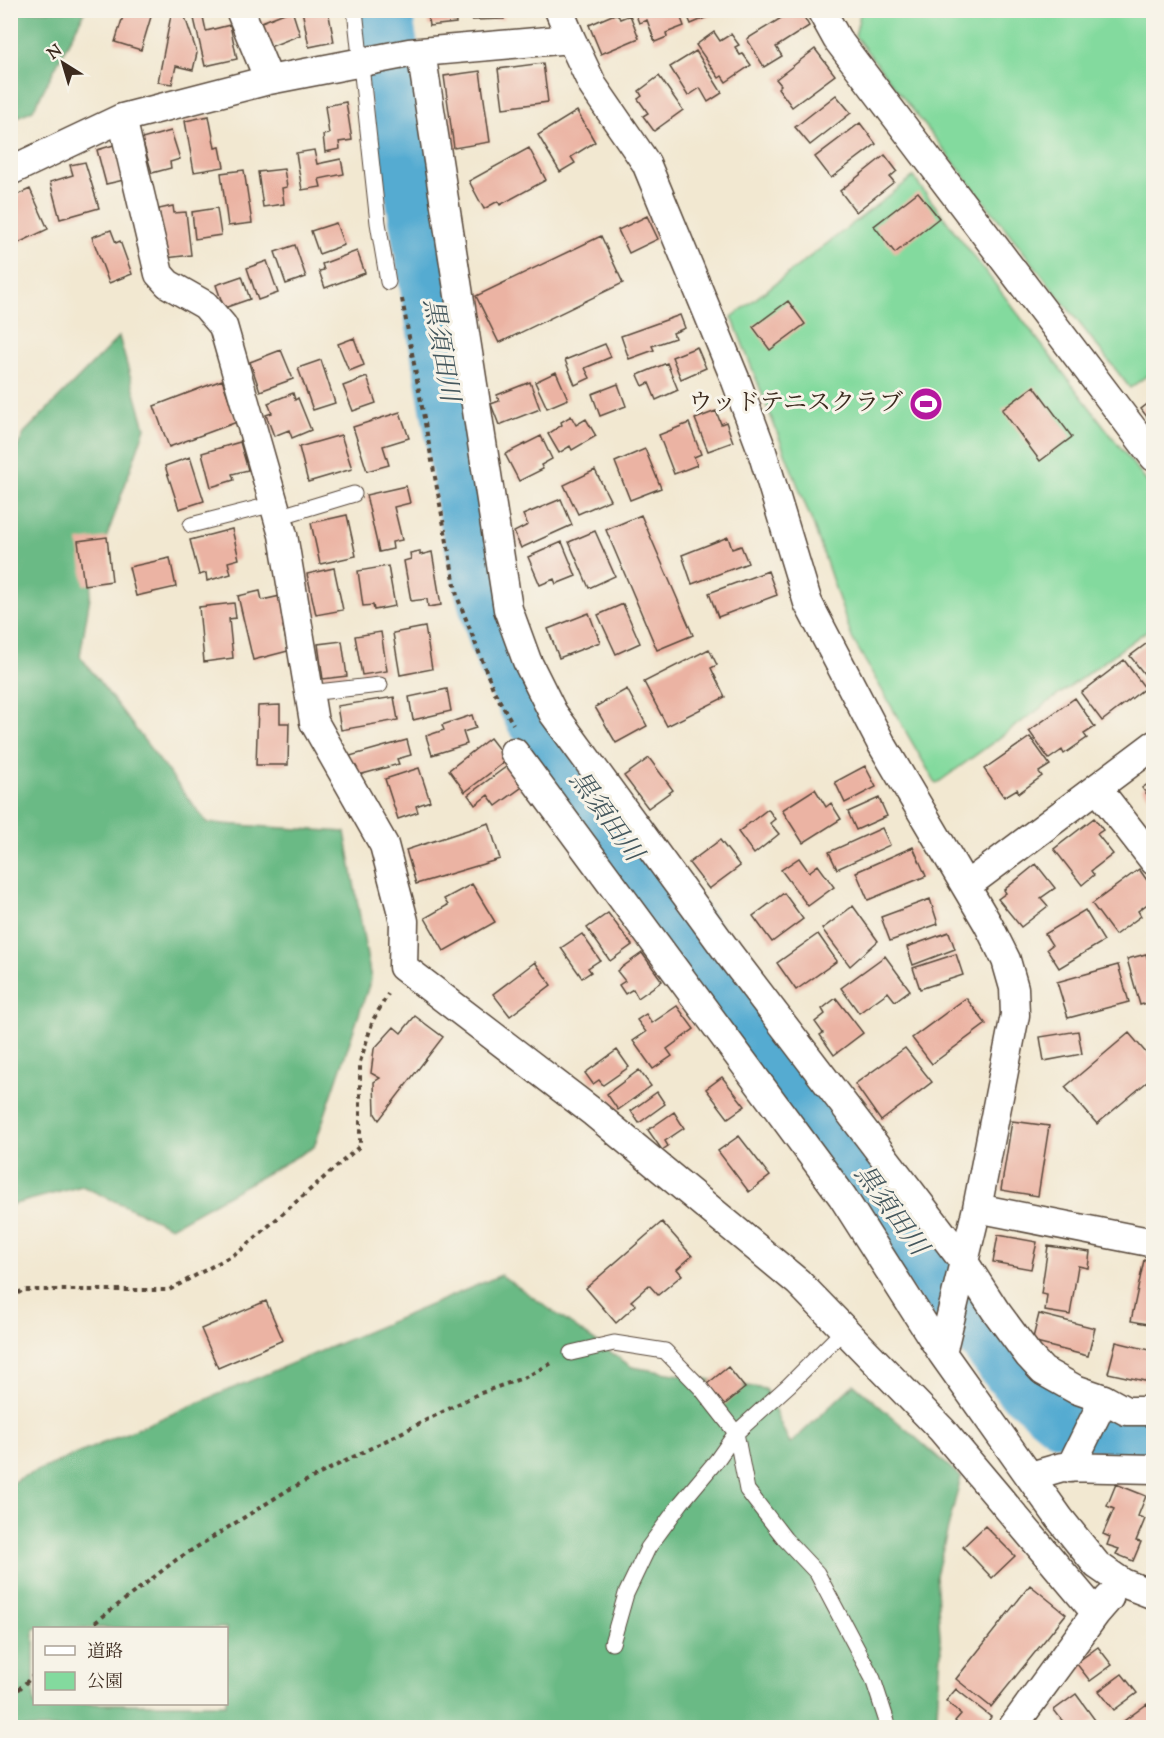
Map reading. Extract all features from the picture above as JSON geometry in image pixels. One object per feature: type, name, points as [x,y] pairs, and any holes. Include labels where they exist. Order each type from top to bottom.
[{"type":"street","points":[[240,10],[269,80]]},
{"type":"street","points":[[559,10],[593,86],[646,163],[760,445],[808,603],[881,743],[988,924],[1006,960],[1014,988],[1015,1015],[977,1208],[945,1341]]},
{"type":"street","points":[[821,10],[837,39],[1154,457]]},
{"type":"street","points":[[10,171],[122,118],[269,80],[415,53],[572,39]]},
{"type":"street","points":[[415,53],[508,609],[527,661],[553,713],[729,954],[1029,1356],[1043,1371],[1075,1389],[1104,1399],[1126,1411],[1154,1411]]},
{"type":"street","points":[[122,118],[159,274],[168,284],[205,305],[223,326],[283,535],[314,722],[384,845],[404,921],[403,967],[594,1113],[798,1282],[942,1431],[1096,1613]]},
{"type":"street","points":[[966,886],[1154,745]]},
{"type":"street","points":[[514,752],[842,1196],[945,1341],[1060,1519],[1097,1565],[1123,1584],[1154,1595]]},
{"type":"street","points":[[1098,789],[1154,861]]},
{"type":"street","points":[[977,1208],[1154,1243]]},
{"type":"street","points":[[1071,1468],[1104,1399]]},
{"type":"street","points":[[1031,1476],[1062,1467],[1154,1469]]},
{"type":"street","points":[[1012,1728],[1096,1613],[1123,1584]]},
{"type":"lane","points":[[355,10],[378,223],[388,282]]},
{"type":"lane","points":[[191,525],[354,494]]},
{"type":"lane","points":[[309,693],[380,685]]},
{"type":"lane","points":[[612,1643],[626,1594],[648,1548],[681,1503],[736,1433],[789,1385],[845,1329]]},
{"type":"lane","points":[[571,1353],[614,1343],[665,1351],[700,1387],[736,1433],[747,1490],[785,1539],[817,1573],[873,1679],[890,1728]]},
{"type":"path","points":[[10,1298],[23,1290],[170,1290],[240,1251],[360,1146],[360,1062],[373,1020],[403,967]]},
{"type":"path","points":[[91,1627],[176,1560],[288,1490],[478,1394],[528,1376],[571,1353]]},
{"type":"path","points":[[10,1693],[19,1689],[33,1676]]},
{"type":"green space","points":[[861,10],[1153,11],[1153,371],[1130,388],[855,36]]},
{"type":"green space","points":[[17,11],[85,11],[33,110],[11,120],[11,33]]},
{"type":"green space","name":"ウッドテニスクラブ","points":[[913,177],[1153,490],[1153,626],[936,784],[852,638],[816,532],[732,317]]},
{"type":"green space","points":[[119,337],[145,428],[94,573],[80,656],[207,823],[345,832],[371,979],[314,1147],[171,1227],[82,1186],[11,1205],[10,462],[25,432]]},
{"type":"green space","points":[[501,1275],[632,1367],[765,1389],[790,1444],[854,1384],[961,1477],[936,1575],[941,1652],[936,1727],[655,1728],[655,1720],[641,1728],[11,1728],[11,1484],[18,1479]]},
{"type":"building","points":[[125,10],[153,10],[141,50],[115,42]]},
{"type":"building","points":[[292,10],[300,35],[267,48],[259,23]]},
{"type":"building","points":[[302,10],[328,10],[334,42],[309,47]]},
{"type":"building","points":[[427,10],[455,10],[456,23],[429,26]]},
{"type":"building","points":[[472,10],[504,10],[504,19],[472,20]]},
{"type":"building","points":[[634,10],[678,10],[684,26],[666,33],[667,37],[655,42],[647,20],[639,23]]},
{"type":"building","points":[[685,10],[718,10],[719,12],[691,24]]},
{"type":"building","points":[[794,10],[800,10],[809,26],[776,47],[782,56],[764,67],[747,39]]},
{"type":"building","points":[[202,12],[206,31],[230,25],[237,59],[205,66],[193,14]]},
{"type":"building","points":[[617,13],[620,19],[630,15],[639,38],[601,54],[589,25]]},
{"type":"building","points":[[171,15],[185,17],[197,53],[193,70],[176,66],[172,84],[158,82]]},
{"type":"building","points":[[714,32],[720,41],[731,34],[739,45],[735,47],[740,55],[743,54],[751,65],[726,82],[722,76],[719,78],[696,45]]},
{"type":"building","points":[[815,49],[835,75],[792,107],[778,88],[781,85],[776,79]]},
{"type":"building","points":[[696,51],[722,93],[708,102],[700,88],[688,96],[670,67]]},
{"type":"building","points":[[543,63],[548,102],[503,108],[498,69]]},
{"type":"building","points":[[480,71],[490,142],[454,148],[444,76]]},
{"type":"building","points":[[659,76],[683,110],[654,131],[643,116],[648,113],[638,99],[642,96],[639,91]]},
{"type":"building","points":[[836,95],[851,113],[810,145],[795,127]]},
{"type":"building","points":[[346,102],[352,140],[339,142],[340,149],[325,152],[323,135],[329,134],[325,106]]},
{"type":"building","points":[[577,111],[595,142],[571,157],[575,163],[560,172],[538,135]]},
{"type":"building","points":[[209,116],[215,148],[220,147],[224,167],[194,172],[185,121]]},
{"type":"building","points":[[860,123],[876,144],[831,178],[815,157]]},
{"type":"building","points":[[171,131],[180,159],[170,162],[171,168],[152,173],[142,139]]},
{"type":"building","points":[[114,145],[124,180],[106,184],[97,150]]},
{"type":"building","points":[[529,148],[546,180],[500,205],[498,201],[484,209],[469,181]]},
{"type":"building","points":[[314,150],[317,164],[341,159],[344,174],[319,179],[321,187],[302,190],[296,153]]},
{"type":"building","points":[[885,155],[897,171],[890,177],[894,182],[856,212],[840,191]]},
{"type":"building","points":[[85,162],[99,208],[60,219],[50,182],[73,175],[70,165]]},
{"type":"building","points":[[284,169],[287,187],[282,188],[284,204],[263,207],[258,172]]},
{"type":"building","points":[[244,170],[252,223],[228,226],[221,173]]},
{"type":"building","points":[[30,189],[48,229],[10,247],[10,198]]},
{"type":"building","points":[[918,192],[939,218],[895,253],[874,226]]},
{"type":"building","points":[[173,206],[174,213],[186,212],[191,255],[166,258],[159,209]]},
{"type":"building","points":[[217,208],[221,235],[195,239],[192,212]]},
{"type":"building","points":[[647,216],[658,239],[629,253],[618,230]]},
{"type":"building","points":[[336,223],[344,245],[319,254],[311,231]]},
{"type":"building","points":[[111,230],[116,243],[120,241],[132,274],[109,283],[92,237]]},
{"type":"building","points":[[601,236],[623,283],[499,343],[476,296]]},
{"type":"building","points":[[295,245],[306,277],[286,284],[275,252]]},
{"type":"building","points":[[357,251],[365,273],[325,288],[319,271],[324,270],[322,264]]},
{"type":"building","points":[[267,261],[278,293],[258,300],[247,268]]},
{"type":"building","points":[[242,276],[250,299],[224,308],[216,285]]},
{"type":"building","points":[[788,301],[805,324],[770,350],[753,327]]},
{"type":"building","points":[[680,315],[685,328],[673,333],[675,338],[652,346],[654,350],[629,359],[621,336]]},
{"type":"building","points":[[354,338],[364,365],[349,371],[338,344]]},
{"type":"building","points":[[605,344],[611,357],[585,368],[590,378],[575,385],[565,360]]},
{"type":"building","points":[[697,347],[706,368],[681,379],[672,357]]},
{"type":"building","points":[[281,350],[293,379],[260,391],[250,362]]},
{"type":"building","points":[[321,360],[335,403],[313,410],[298,368]]},
{"type":"building","points":[[667,363],[678,390],[656,400],[649,383],[643,386],[638,375]]},
{"type":"building","points":[[556,372],[568,399],[547,408],[535,382]]},
{"type":"building","points":[[367,377],[376,403],[353,411],[343,386]]},
{"type":"building","points":[[222,380],[237,422],[169,447],[154,406]]},
{"type":"building","points":[[530,382],[540,409],[499,425],[491,404],[499,401],[497,395]]},
{"type":"building","points":[[618,384],[626,406],[600,416],[592,394]]},
{"type":"building","points":[[1034,386],[1072,437],[1040,461],[1002,410]]},
{"type":"building","points":[[293,393],[295,400],[298,398],[311,430],[292,438],[289,430],[274,436],[266,415],[272,413],[268,403]]},
{"type":"building","points":[[1154,399],[1154,426],[1141,409]]},
{"type":"building","points":[[716,411],[721,424],[726,422],[733,442],[708,451],[695,419]]},
{"type":"building","points":[[400,412],[409,438],[383,446],[389,465],[367,471],[353,427]]},
{"type":"building","points":[[571,416],[576,425],[586,419],[596,436],[572,450],[570,446],[559,453],[548,434]]},
{"type":"building","points":[[689,423],[701,454],[694,457],[697,465],[674,474],[659,435]]},
{"type":"building","points":[[341,435],[352,469],[308,482],[299,447]]},
{"type":"building","points":[[541,436],[552,459],[541,465],[543,469],[519,481],[505,454]]},
{"type":"building","points":[[240,442],[248,470],[232,474],[234,480],[211,487],[202,453]]},
{"type":"building","points":[[645,449],[661,488],[630,500],[615,462]]},
{"type":"building","points":[[190,457],[204,501],[179,509],[165,466]]},
{"type":"building","points":[[595,470],[610,500],[578,514],[564,485]]},
{"type":"building","points":[[406,486],[410,503],[394,507],[402,540],[392,542],[393,549],[379,552],[366,495]]},
{"type":"building","points":[[561,499],[572,525],[521,548],[514,532],[528,525],[523,515]]},
{"type":"building","points":[[347,515],[356,556],[320,564],[311,523]]},
{"type":"building","points":[[641,515],[693,635],[657,650],[606,530]]},
{"type":"building","points":[[232,529],[239,559],[228,562],[231,574],[207,581],[206,573],[199,575],[190,540]]},
{"type":"building","points":[[595,531],[615,576],[589,588],[569,542]]},
{"type":"building","points":[[107,537],[112,581],[84,585],[78,541]]},
{"type":"building","points":[[728,537],[732,549],[741,546],[748,563],[692,584],[682,555]]},
{"type":"building","points":[[562,542],[576,576],[556,584],[554,579],[540,585],[528,557]]},
{"type":"building","points":[[420,551],[420,555],[432,552],[441,605],[428,607],[427,599],[411,601],[404,561],[411,559],[410,553]]},
{"type":"building","points":[[170,558],[176,587],[136,596],[129,567]]},
{"type":"building","points":[[388,566],[395,606],[374,610],[373,605],[363,606],[358,571]]},
{"type":"building","points":[[334,568],[343,610],[316,615],[307,574]]},
{"type":"building","points":[[768,571],[777,595],[718,617],[709,593]]},
{"type":"building","points":[[260,591],[262,600],[285,595],[292,624],[283,626],[288,651],[253,660],[238,596]]},
{"type":"building","points":[[234,603],[236,618],[229,619],[233,658],[204,662],[199,607]]},
{"type":"building","points":[[623,604],[640,643],[616,654],[598,615]]},
{"type":"building","points":[[589,613],[600,642],[559,658],[548,629]]},
{"type":"building","points":[[425,627],[432,669],[400,675],[393,633]]},
{"type":"building","points":[[381,632],[387,671],[362,675],[355,636]]},
{"type":"building","points":[[1154,638],[1154,682],[1152,684],[1130,656]]},
{"type":"building","points":[[342,641],[347,676],[323,679],[318,644]]},
{"type":"building","points":[[709,649],[717,665],[711,668],[725,697],[667,726],[644,682]]},
{"type":"building","points":[[1124,660],[1145,688],[1102,721],[1081,693]]},
{"type":"building","points":[[447,689],[451,711],[413,720],[409,697]]},
{"type":"building","points":[[627,689],[647,726],[616,743],[595,707]]},
{"type":"building","points":[[394,697],[398,720],[341,730],[337,706]]},
{"type":"building","points":[[1075,698],[1095,727],[1084,734],[1087,738],[1064,754],[1062,750],[1049,759],[1029,731]]},
{"type":"building","points":[[280,705],[280,723],[289,723],[288,765],[256,765],[258,706]]},
{"type":"building","points":[[472,715],[476,728],[463,732],[467,744],[432,755],[426,736],[444,730],[442,725]]},
{"type":"building","points":[[1030,737],[1050,765],[1039,772],[1042,776],[1019,793],[1017,789],[1004,797],[984,769]]},
{"type":"building","points":[[490,738],[507,760],[465,792],[449,770]]},
{"type":"building","points":[[407,740],[411,755],[397,759],[399,764],[355,776],[350,756]]},
{"type":"building","points":[[649,758],[673,790],[648,808],[624,776]]},
{"type":"building","points":[[510,764],[525,785],[496,806],[488,795],[475,805],[468,795]]},
{"type":"building","points":[[865,766],[876,787],[845,803],[835,782]]},
{"type":"building","points":[[419,768],[430,801],[416,806],[418,812],[398,819],[385,779]]},
{"type":"building","points":[[1154,780],[1154,803],[1142,788]]},
{"type":"building","points":[[815,789],[826,807],[831,803],[841,819],[803,843],[782,810]]},
{"type":"building","points":[[879,798],[887,816],[856,830],[848,812]]},
{"type":"building","points":[[768,809],[775,819],[770,823],[779,834],[754,854],[738,832]]},
{"type":"building","points":[[1094,818],[1103,830],[1097,834],[1113,854],[1091,871],[1094,875],[1082,885],[1054,849]]},
{"type":"building","points":[[489,823],[500,859],[416,884],[406,850]]},
{"type":"building","points":[[882,828],[890,845],[837,869],[829,852]]},
{"type":"building","points":[[720,840],[740,866],[709,889],[689,863]]},
{"type":"building","points":[[913,847],[926,876],[868,900],[856,872]]},
{"type":"building","points":[[799,858],[809,872],[818,865],[834,887],[808,906],[781,870]]},
{"type":"building","points":[[1036,864],[1055,888],[1041,898],[1048,906],[1021,927],[998,899],[1006,893],[1004,890]]},
{"type":"building","points":[[1139,869],[1154,890],[1154,899],[1138,911],[1141,916],[1115,935],[1092,904]]},
{"type":"building","points":[[472,884],[495,922],[444,951],[425,918],[448,905],[444,899]]},
{"type":"building","points":[[784,893],[803,919],[772,942],[753,916]]},
{"type":"building","points":[[930,899],[938,924],[890,941],[881,917]]},
{"type":"building","points":[[853,906],[878,941],[850,966],[822,929]]},
{"type":"building","points":[[1085,910],[1104,941],[1059,968],[1047,949],[1052,945],[1045,934]]},
{"type":"building","points":[[608,913],[632,945],[610,961],[587,928]]},
{"type":"building","points":[[949,932],[955,949],[913,965],[907,947]]},
{"type":"building","points":[[582,934],[600,960],[588,968],[591,972],[582,978],[561,948]]},
{"type":"building","points":[[818,934],[837,961],[796,990],[777,963]]},
{"type":"building","points":[[642,953],[662,981],[638,998],[633,989],[625,994],[619,985],[625,981],[617,971]]},
{"type":"building","points":[[956,954],[963,975],[920,989],[913,968]]},
{"type":"building","points":[[1146,954],[1150,966],[1154,965],[1154,1001],[1140,1005],[1127,959]]},
{"type":"building","points":[[885,956],[910,990],[895,1001],[888,992],[859,1013],[841,988]]},
{"type":"building","points":[[535,962],[551,985],[510,1016],[493,994]]},
{"type":"building","points":[[1118,965],[1129,1002],[1068,1018],[1057,982]]},
{"type":"building","points":[[836,998],[863,1033],[834,1055],[820,1035],[823,1033],[815,1022],[825,1014],[822,1009]]},
{"type":"building","points":[[966,998],[986,1024],[932,1064],[912,1038]]},
{"type":"building","points":[[677,1006],[694,1029],[667,1049],[672,1056],[653,1069],[633,1041],[646,1032],[637,1020],[646,1014],[652,1023]]},
{"type":"building","points":[[415,1016],[443,1037],[379,1120],[375,1114],[374,1082],[380,1078],[371,1073],[374,1049],[394,1027],[401,1033]]},
{"type":"building","points":[[1078,1031],[1082,1054],[1044,1061],[1040,1037]]},
{"type":"building","points":[[1129,1033],[1154,1062],[1154,1076],[1097,1124],[1065,1087]]},
{"type":"building","points":[[905,1048],[932,1082],[881,1121],[855,1084]]},
{"type":"building","points":[[617,1050],[629,1067],[603,1085],[599,1080],[593,1084],[585,1073]]},
{"type":"building","points":[[639,1070],[651,1086],[618,1110],[607,1094]]},
{"type":"building","points":[[722,1077],[745,1106],[728,1118],[706,1089]]},
{"type":"building","points":[[657,1092],[665,1104],[639,1123],[631,1111]]},
{"type":"building","points":[[674,1112],[684,1128],[665,1141],[668,1146],[662,1150],[648,1130]]},
{"type":"building","points":[[1012,1121],[1049,1126],[1038,1196],[1001,1190]]},
{"type":"building","points":[[739,1136],[770,1176],[749,1192],[718,1151]]},
{"type":"building","points":[[662,1222],[692,1256],[677,1269],[682,1275],[658,1295],[649,1285],[631,1301],[636,1305],[616,1323],[586,1288]]},
{"type":"building","points":[[998,1235],[1037,1242],[1031,1269],[993,1262]]},
{"type":"building","points":[[1048,1246],[1090,1252],[1088,1268],[1078,1266],[1070,1315],[1045,1311],[1047,1295],[1041,1294]]},
{"type":"building","points":[[1144,1260],[1154,1262],[1154,1325],[1131,1321]]},
{"type":"building","points":[[266,1301],[283,1340],[218,1368],[201,1329]]},
{"type":"building","points":[[1039,1314],[1095,1328],[1088,1356],[1032,1342]]},
{"type":"building","points":[[1116,1342],[1154,1351],[1154,1383],[1108,1373]]},
{"type":"building","points":[[728,1367],[745,1388],[724,1405],[707,1384]]},
{"type":"building","points":[[1116,1484],[1146,1496],[1138,1516],[1145,1519],[1136,1541],[1141,1542],[1133,1561],[1116,1554],[1119,1549],[1107,1545],[1110,1537],[1103,1534],[1114,1509],[1107,1506]]},
{"type":"building","points":[[985,1526],[1015,1556],[992,1578],[963,1547]]},
{"type":"building","points":[[1030,1585],[1066,1614],[991,1707],[956,1679]]},
{"type":"building","points":[[1098,1647],[1112,1665],[1090,1681],[1076,1663]]},
{"type":"building","points":[[1122,1674],[1137,1693],[1114,1710],[1099,1691]]},
{"type":"building","points":[[956,1689],[991,1717],[984,1728],[961,1728],[955,1721],[961,1714],[946,1701]]},
{"type":"building","points":[[1076,1694],[1095,1720],[1085,1728],[1068,1728],[1054,1710]]},
{"type":"building","points":[[1147,1704],[1149,1707],[1154,1704],[1154,1728],[1129,1728],[1124,1721]]},
{"type":"waterway","name":"黒須田川","points":[[383,10],[440,359],[475,555],[498,641],[532,715],[878,1190],[936,1274],[1020,1383],[1061,1417],[1154,1431]]},
{"type":"place","name":"ウッドテニスクラブ","points":[[926,404]]}]
